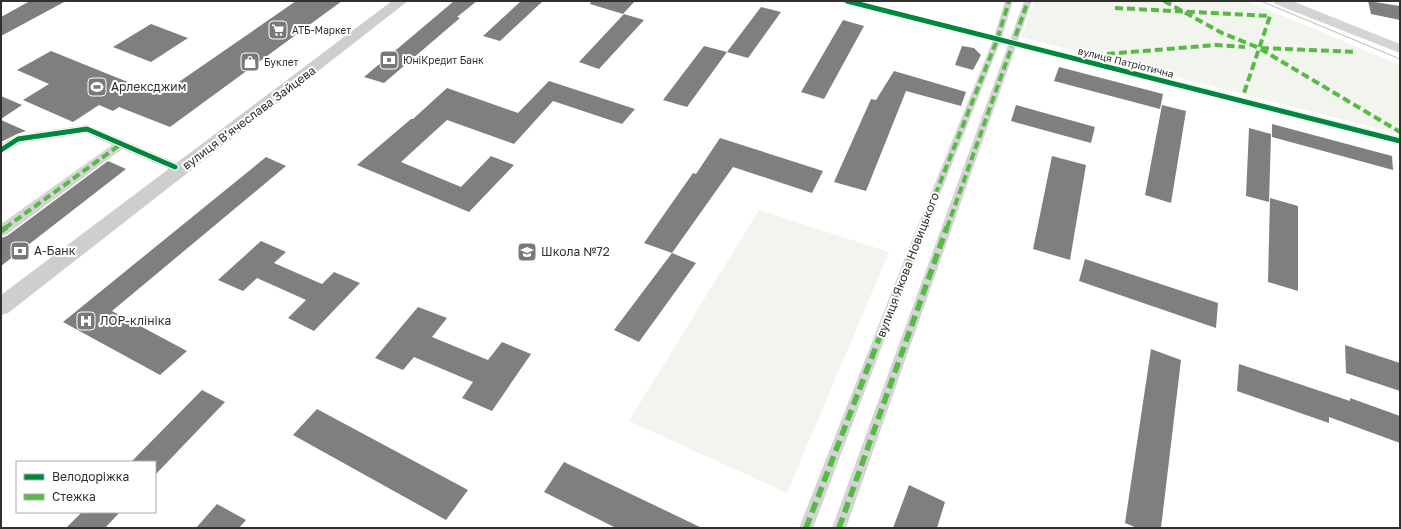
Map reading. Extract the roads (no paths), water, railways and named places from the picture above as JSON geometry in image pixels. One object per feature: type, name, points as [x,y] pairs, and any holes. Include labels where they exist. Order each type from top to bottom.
[{"type":"main road","name":"вулиця Вʼячеслава Зайцева","points":[[1,293],[175,167],[393,1]]},
{"type":"main road","name":"вулиця Вʼячеслава Зайцева","points":[[1,307],[401,1]]},
{"type":"street","name":"вулиця Патріотична","points":[[847,1],[1400,141]]},
{"type":"street","name":"вулиця Якова Новицького","points":[[806,528],[997,40],[1009,1]]},
{"type":"street","name":"вулиця Якова Новицького","points":[[839,528],[1028,1]]},
{"type":"street","points":[[1280,1],[1400,49]]},
{"type":"street","points":[[1,150],[18,139],[87,129],[175,167]]},
{"type":"street","points":[[1,231],[121,144]]},
{"type":"tram line","points":[[1261,1],[1400,59]]},
{"type":"place","name":"АТБ-Маркет","points":[[278,30]]},
{"type":"place","name":"ЮніКредит Банк","points":[[389,60]]},
{"type":"place","name":"Буклет","points":[[250,62]]},
{"type":"place","name":"Арлексджим","points":[[97,87]]},
{"type":"place","name":"А-Банк","points":[[20,251]]},
{"type":"place","name":"Школа №72","points":[[527,252]]},
{"type":"place","name":"ЛОР-клініка","points":[[86,321]]}]
